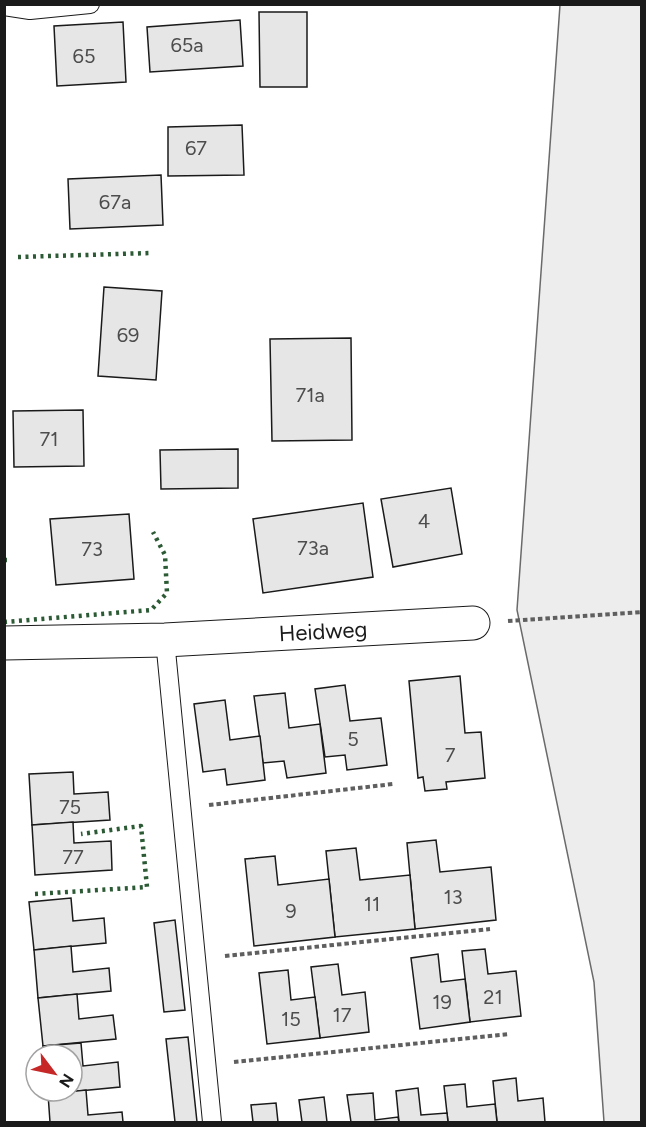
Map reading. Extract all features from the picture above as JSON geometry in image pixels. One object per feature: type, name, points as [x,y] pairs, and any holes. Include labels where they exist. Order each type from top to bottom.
[{"type":"street","name":"Heidweg","points":[[4,643],[165,640],[473,623]]},
{"type":"lane","points":[[4,6],[30,10],[90,4]]},
{"type":"lane","points":[[165,640],[212,1122]]},
{"type":"path","points":[[473,623],[642,612]]},
{"type":"path","points":[[181,808],[393,784]]},
{"type":"path","points":[[196,959],[490,929]]},
{"type":"path","points":[[206,1065],[510,1034]]},
{"type":"shaded area","points":[[560,5],[641,5],[641,1122],[604,1122],[594,982],[517,610]]},
{"type":"building","points":[[259,12],[307,12],[307,87],[260,87]]},
{"type":"building","points":[[240,20],[243,66],[150,72],[147,27]]},
{"type":"building","points":[[123,22],[126,82],[57,86],[54,26]]},
{"type":"building","points":[[242,125],[244,175],[168,176],[168,127]]},
{"type":"building","points":[[161,175],[163,225],[70,229],[68,179]]},
{"type":"building","points":[[104,287],[162,291],[156,380],[98,376]]},
{"type":"building","points":[[351,338],[352,440],[272,441],[270,339]]},
{"type":"building","points":[[83,410],[84,466],[14,467],[13,411]]},
{"type":"building","points":[[238,449],[238,488],[161,489],[160,450]]},
{"type":"building","points":[[451,488],[462,554],[393,567],[381,499]]},
{"type":"building","points":[[363,503],[373,577],[263,593],[253,519]]},
{"type":"building","points":[[129,514],[134,579],[56,585],[50,519]]},
{"type":"building","points":[[460,676],[465,733],[481,732],[485,778],[446,782],[447,789],[425,791],[423,777],[418,778],[409,681]]},
{"type":"building","points":[[345,685],[350,721],[381,718],[387,765],[347,770],[345,755],[325,757],[315,689]]},
{"type":"building","points":[[285,693],[289,728],[320,724],[326,773],[287,778],[284,761],[263,763],[254,696]]},
{"type":"building","points":[[225,700],[230,740],[260,736],[265,780],[227,785],[225,769],[203,772],[194,704]]},
{"type":"building","points":[[73,772],[74,794],[108,792],[110,820],[32,825],[29,774]]},
{"type":"building","points":[[73,822],[74,843],[111,841],[112,870],[35,875],[32,825]]},
{"type":"building","points":[[436,840],[440,872],[491,867],[496,920],[415,929],[407,843]]},
{"type":"building","points":[[356,848],[360,880],[410,875],[415,929],[335,937],[326,851]]},
{"type":"building","points":[[275,856],[278,885],[329,879],[335,937],[254,946],[245,859]]},
{"type":"building","points":[[71,898],[73,921],[104,918],[106,943],[34,950],[29,902]]},
{"type":"building","points":[[175,920],[185,1010],[164,1012],[154,923]]},
{"type":"building","points":[[71,946],[73,972],[109,968],[111,991],[38,998],[34,950]]},
{"type":"building","points":[[485,949],[488,974],[516,971],[521,1016],[470,1022],[462,951]]},
{"type":"building","points":[[438,954],[441,982],[465,979],[470,1022],[420,1029],[411,958]]},
{"type":"building","points":[[338,964],[342,995],[365,992],[369,1032],[320,1038],[311,967]]},
{"type":"building","points":[[288,970],[291,1000],[315,997],[320,1038],[267,1044],[259,973]]},
{"type":"building","points":[[77,994],[79,1019],[113,1015],[116,1039],[43,1043],[38,998]]},
{"type":"building","points":[[188,1037],[197,1122],[175,1122],[166,1039]]},
{"type":"building","points":[[118,1062],[120,1087],[84,1090],[84,1066]]},
{"type":"building","points":[[516,1078],[518,1101],[543,1098],[545,1122],[497,1122],[493,1081]]},
{"type":"building","points":[[465,1084],[467,1107],[495,1104],[497,1122],[448,1122],[444,1086]]},
{"type":"building","points":[[418,1088],[421,1115],[447,1113],[448,1122],[399,1122],[396,1091]]},
{"type":"building","points":[[84,1090],[86,1090],[88,1115],[122,1112],[123,1122],[50,1122],[49,1103],[84,1103]]},
{"type":"building","points":[[373,1093],[375,1120],[398,1117],[399,1122],[351,1122],[347,1095]]},
{"type":"building","points":[[324,1097],[327,1122],[302,1122],[299,1100]]},
{"type":"building","points":[[276,1103],[278,1122],[253,1122],[251,1105]]},
{"type":"hedge","points":[[18,257],[151,253]]},
{"type":"hedge","points":[[4,622],[151,610],[167,593],[165,555],[153,532]]},
{"type":"hedge","points":[[4,560],[10,560]]},
{"type":"hedge","points":[[35,894],[147,887],[141,826],[81,834]]}]
